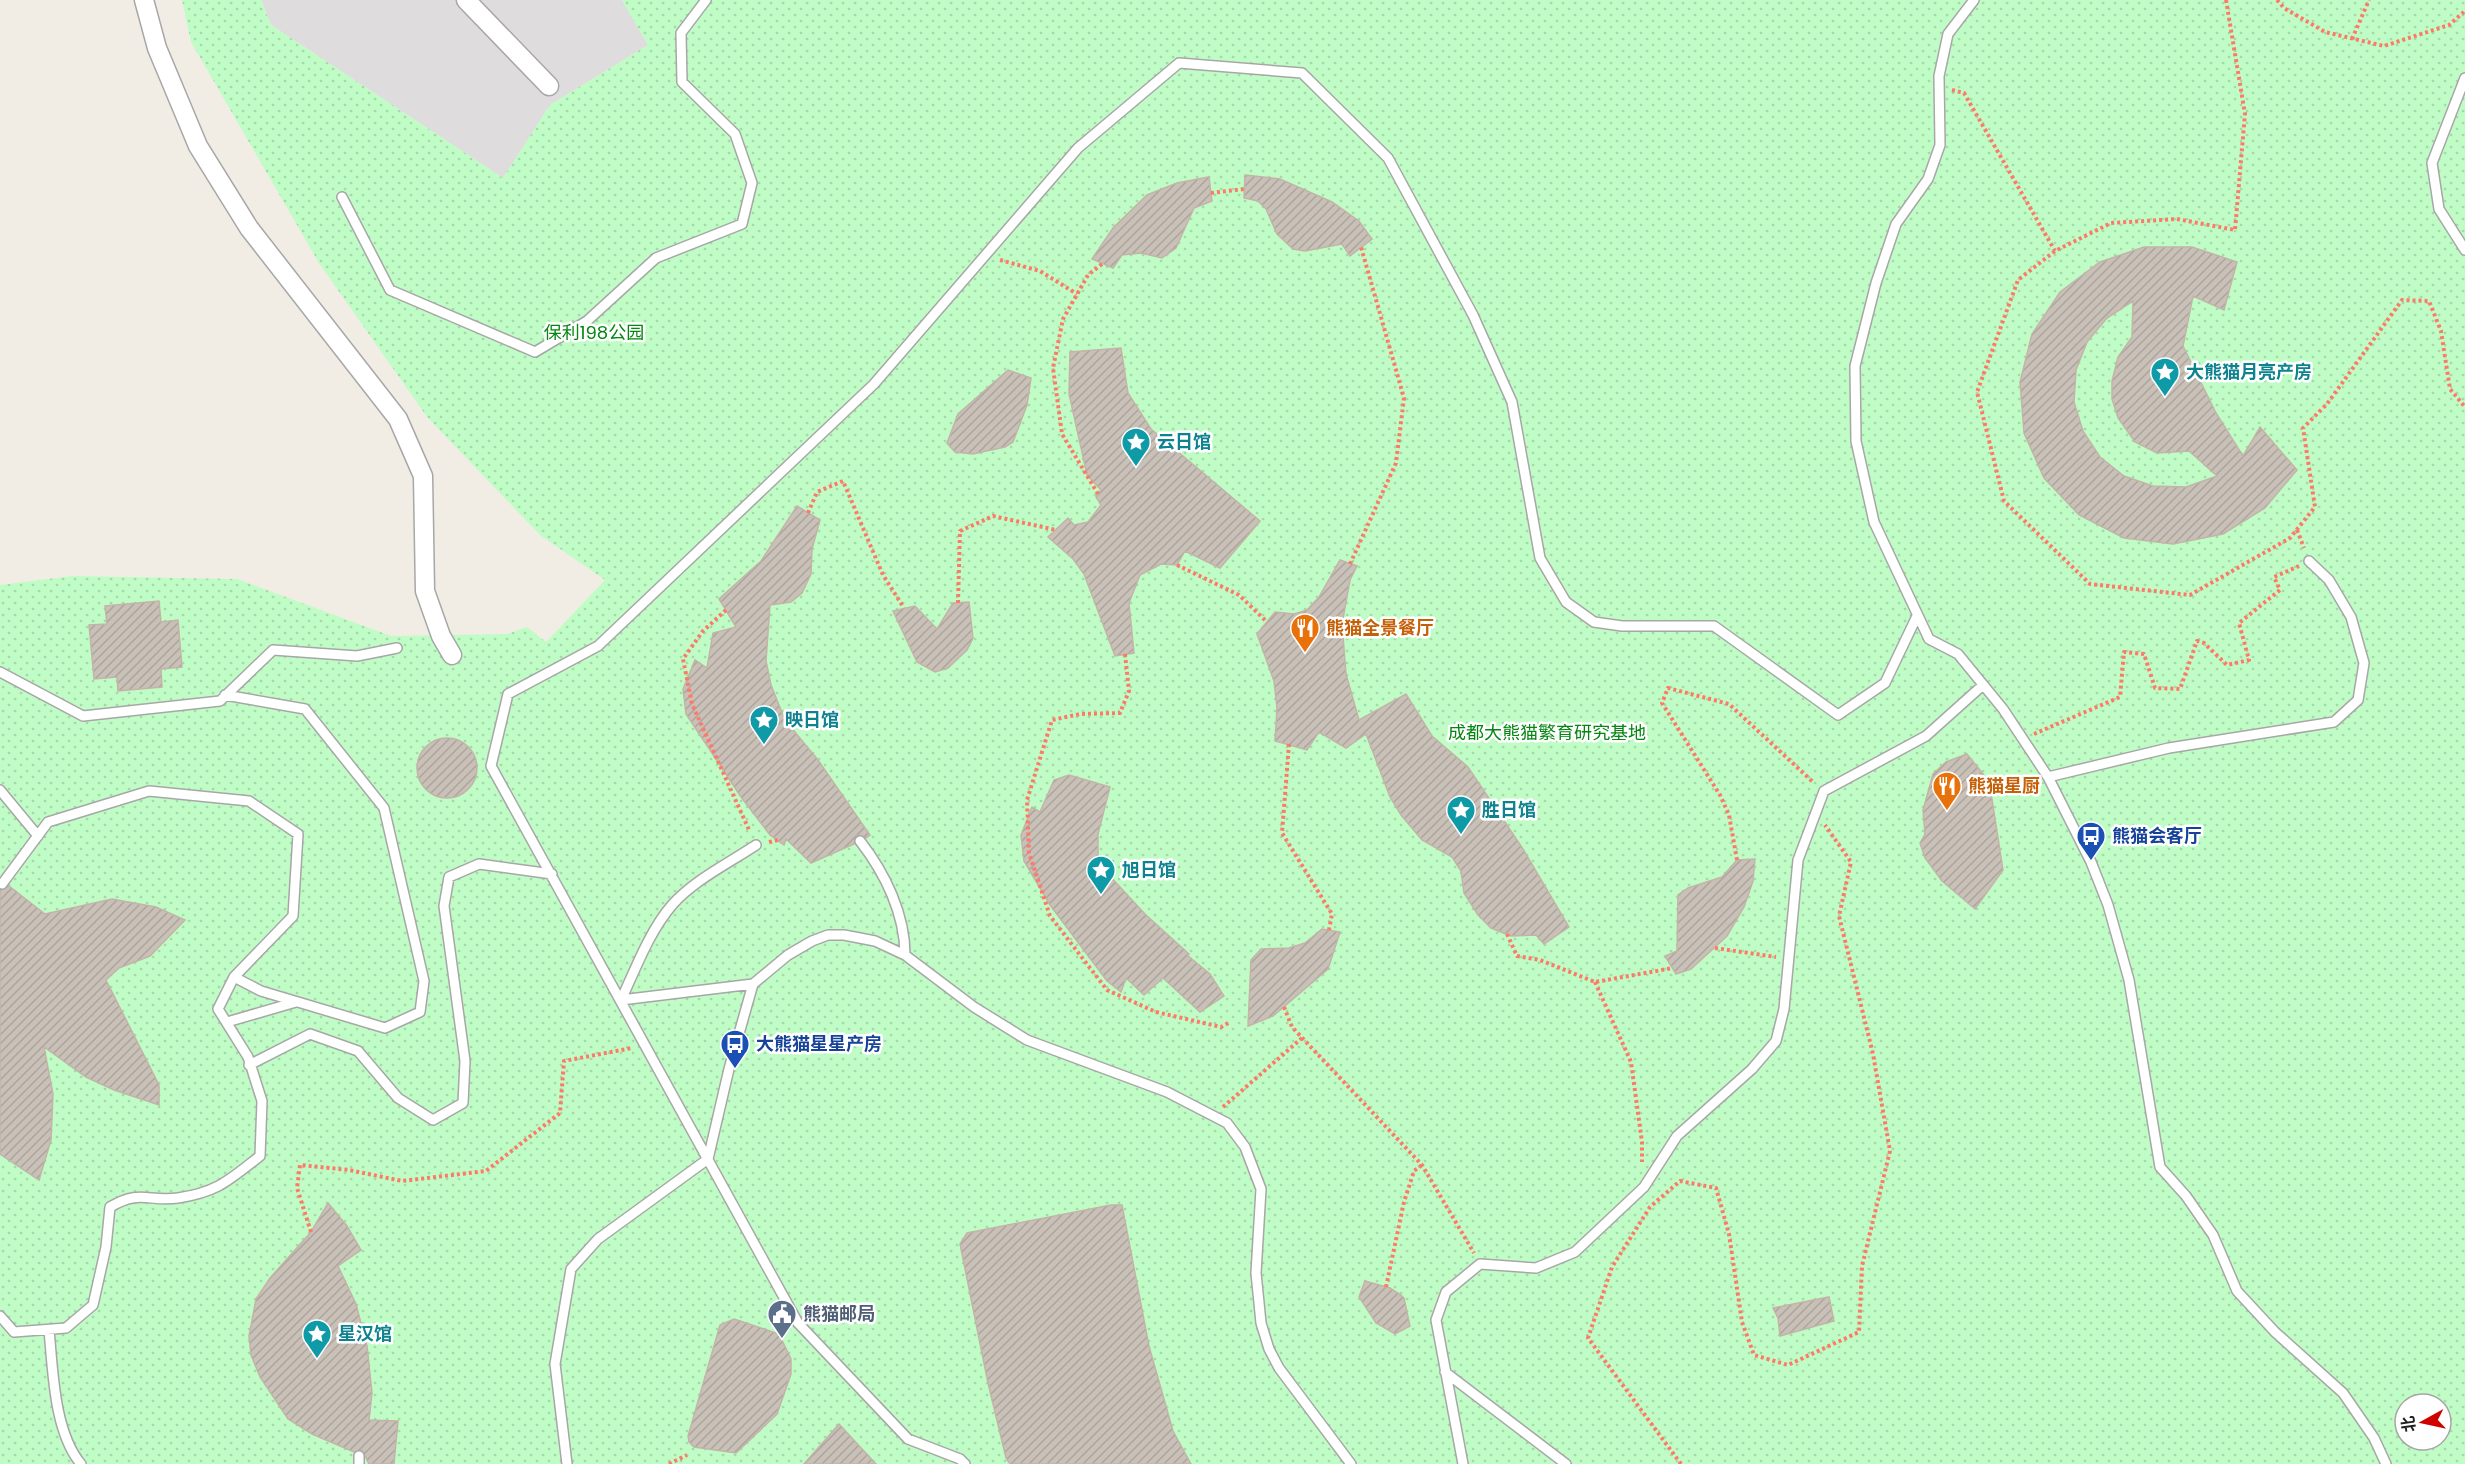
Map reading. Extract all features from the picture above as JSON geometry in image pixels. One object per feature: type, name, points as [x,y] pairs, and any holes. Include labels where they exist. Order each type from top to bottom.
[{"type":"street","points":[[144,0],[157,48],[198,146],[249,228],[398,419],[423,476],[425,591],[441,636],[452,655]]},
{"type":"street","points":[[466,0],[549,86]]},
{"type":"lane","points":[[342,197],[390,290],[536,352],[587,321],[656,258],[742,224],[752,183],[735,134],[682,82],[681,33],[706,0]]},
{"type":"lane","points":[[1974,0],[1948,34],[1939,87],[1940,145],[1928,179],[1896,224],[1876,283],[1855,366],[1856,441],[1874,522],[1929,639],[1958,654],[1983,685],[2048,777],[2091,862],[2108,905],[2129,980],[2160,1167],[2186,1196],[2213,1235],[2236,1291],[2275,1332],[2343,1393],[2374,1438],[2386,1464]]},
{"type":"lane","points":[[965,1464],[960,1459],[908,1439],[798,1323],[492,766],[508,694],[598,646],[874,384],[1078,148],[1179,63],[1302,73],[1388,159],[1473,315],[1512,402],[1540,558],[1566,602],[1594,622],[1622,626],[1714,626],[1838,715],[1885,683],[1917,616]]},
{"type":"lane","points":[[2465,78],[2432,163],[2439,209],[2465,250]]},
{"type":"lane","points":[[2048,777],[2169,748],[2334,722],[2358,700],[2364,663],[2351,617],[2330,580],[2309,561]]},
{"type":"lane","points":[[0,672],[83,716],[220,701],[273,650],[357,656],[397,648]]},
{"type":"lane","points":[[1463,1464],[1436,1320],[1446,1292],[1480,1264],[1536,1268],[1575,1252],[1636,1194],[1677,1136],[1752,1069],[1776,1041],[1784,1009],[1798,861],[1824,791],[1926,736],[1983,685]]},
{"type":"lane","points":[[225,695],[305,709],[384,808],[424,981],[420,1011],[385,1028],[261,991],[234,977]]},
{"type":"lane","points":[[0,790],[38,836]]},
{"type":"lane","points":[[0,1316],[14,1332],[66,1328],[93,1305],[106,1247],[110,1207],[129,1196],[176,1198],[218,1189],[260,1156],[262,1101],[248,1057],[218,1009],[234,977],[292,916],[298,834],[249,801],[149,791],[48,822],[4,874],[2,884]]},
{"type":"lane","points":[[860,841],[875,861],[898,909],[905,955]]},
{"type":"lane","points":[[621,1000],[646,947],[673,904],[692,888],[756,845]]},
{"type":"lane","points":[[249,1065],[310,1034],[358,1051],[398,1098],[433,1120],[463,1103],[465,1061],[444,906],[450,877],[480,864],[552,874]]},
{"type":"lane","points":[[621,1000],[753,984],[788,955],[812,941],[828,935],[859,937],[905,955],[974,1007],[1027,1040],[1167,1092],[1227,1123],[1245,1147],[1261,1189],[1256,1273],[1261,1323],[1269,1349],[1279,1368],[1351,1464]]},
{"type":"lane","points":[[567,1464],[555,1364],[571,1269],[598,1239],[708,1159],[729,1069],[753,984]]},
{"type":"lane","points":[[227,1022],[297,1002]]},
{"type":"lane","points":[[49,1330],[55,1392],[71,1452],[81,1464]]},
{"type":"lane","points":[[1445,1372],[1566,1464]]},
{"type":"path","points":[[2226,0],[2245,114],[2235,230],[2177,219],[2111,223],[2055,251],[2018,280],[1977,392],[2004,501],[2090,584],[2190,595],[2290,538],[2315,507],[2302,428],[2327,404],[2402,300],[2429,300],[2441,331],[2450,389],[2465,407]]},
{"type":"path","points":[[2277,0],[2284,8],[2325,32],[2384,46],[2449,25],[2465,11]]},
{"type":"path","points":[[2352,39],[2369,0]]},
{"type":"path","points":[[1939,87],[1964,93],[2055,251]]},
{"type":"path","points":[[1211,193],[1244,189]]},
{"type":"path","points":[[1350,564],[1396,463],[1404,398],[1361,247]]},
{"type":"path","points":[[985,256],[1040,272],[1077,294]]},
{"type":"path","points":[[1098,494],[1062,434],[1053,368],[1063,319],[1088,275],[1102,264]]},
{"type":"path","points":[[808,513],[817,492],[843,481],[883,575],[904,608]]},
{"type":"path","points":[[958,603],[960,531],[993,516],[1056,530]]},
{"type":"path","points":[[2022,739],[2120,697],[2124,652],[2144,654],[2155,688],[2180,689],[2197,641],[2204,643],[2227,665],[2249,660],[2239,623],[2280,590],[2274,577],[2309,561],[2297,529]]},
{"type":"path","points":[[1177,565],[1239,595],[1267,622]]},
{"type":"path","points":[[726,610],[703,631],[683,659],[692,704],[724,780],[756,845],[777,840]]},
{"type":"path","points":[[1125,654],[1129,691],[1120,713],[1080,714],[1052,720],[1027,800],[1029,853],[1050,916],[1107,990],[1156,1012],[1221,1027],[1230,1022]]},
{"type":"path","points":[[1737,860],[1729,815],[1720,795],[1662,703],[1668,688],[1729,704],[1824,791]]},
{"type":"path","points":[[1289,744],[1282,833],[1332,914],[1329,930]]},
{"type":"path","points":[[1681,1464],[1588,1338],[1612,1267],[1650,1208],[1680,1181],[1716,1188],[1729,1234],[1742,1322],[1754,1355],[1788,1365],[1859,1332],[1862,1266],[1890,1151],[1873,1054],[1839,916],[1851,862],[1816,811]]},
{"type":"path","points":[[1507,934],[1517,956],[1540,960],[1595,982],[1672,968]]},
{"type":"path","points":[[1715,948],[1789,958]]},
{"type":"path","points":[[1595,982],[1630,1062],[1642,1142],[1642,1167],[1636,1194]]},
{"type":"path","points":[[1284,1007],[1292,1028],[1422,1165],[1480,1264]]},
{"type":"path","points":[[1213,1115],[1302,1038]]},
{"type":"path","points":[[311,1232],[297,1188],[300,1165],[349,1170],[402,1181],[486,1171],[560,1113],[564,1061],[646,1045]]},
{"type":"path","points":[[1386,1287],[1404,1202],[1414,1171],[1422,1165]]},
{"type":"path","points":[[669,1464],[687,1455]]},
{"type":"shaded area","points":[[261,0],[622,0],[648,45],[550,105],[503,178],[271,25]]},
{"type":"green space","name":"成都大熊猫繁育研究基地","points":[[182,0],[261,0],[271,25],[503,178],[550,105],[648,45],[622,0],[2465,0],[2465,1464],[0,1464],[0,585],[72,576],[237,579],[391,636],[507,634],[527,627],[546,642],[605,580],[540,535],[427,417],[319,263],[191,42]]},
{"type":"building","points":[[1245,175],[1280,179],[1332,202],[1359,221],[1372,239],[1350,256],[1342,244],[1305,251],[1293,249],[1277,234],[1266,209],[1258,201],[1244,198]]},
{"type":"building","points":[[1209,177],[1212,201],[1194,208],[1176,248],[1162,258],[1141,253],[1122,255],[1113,268],[1092,259],[1113,228],[1147,195],[1177,183]]},
{"type":"building","points":[[2144,247],[2192,247],[2237,262],[2224,310],[2193,296],[2183,346],[2216,413],[2243,456],[2260,427],[2297,470],[2265,508],[2223,534],[2173,544],[2124,538],[2079,515],[2044,478],[2024,433],[2020,382],[2032,334],[2060,292],[2100,262]],"holes":[[[2133,301],[2132,337],[2118,357],[2112,381],[2112,399],[2118,418],[2135,442],[2157,453],[2189,451],[2217,476],[2186,487],[2153,486],[2124,476],[2100,457],[2083,431],[2074,402],[2076,370],[2087,342],[2107,318]]]},
{"type":"building","points":[[1121,348],[1128,393],[1151,429],[1260,521],[1220,568],[1185,551],[1177,565],[1161,564],[1140,575],[1129,603],[1134,653],[1115,656],[1084,574],[1073,559],[1048,537],[1068,518],[1074,525],[1088,522],[1101,505],[1096,497],[1101,490],[1087,475],[1069,394],[1070,352]]},
{"type":"building","points":[[1008,370],[1031,378],[1027,405],[1013,442],[1005,447],[973,454],[955,452],[947,443],[958,414]]},
{"type":"building","points":[[797,506],[820,520],[812,549],[811,574],[802,593],[791,602],[770,605],[766,661],[771,685],[785,720],[818,760],[870,835],[866,838],[857,835],[854,844],[811,863],[786,839],[784,845],[770,835],[741,797],[686,714],[683,689],[695,660],[707,668],[713,633],[736,627],[719,599],[761,561]]},
{"type":"building","points":[[1340,560],[1357,566],[1350,580],[1342,624],[1346,674],[1359,720],[1406,694],[1432,736],[1468,767],[1523,849],[1569,927],[1544,944],[1536,935],[1511,936],[1491,928],[1478,915],[1464,893],[1461,871],[1452,857],[1422,840],[1401,815],[1390,797],[1366,734],[1346,748],[1319,732],[1307,750],[1275,741],[1277,708],[1274,681],[1257,634],[1275,612],[1294,614],[1307,610],[1319,597]]},
{"type":"building","points":[[159,601],[161,622],[178,620],[182,667],[161,669],[162,687],[118,691],[117,677],[94,679],[89,625],[107,624],[105,606]]},
{"type":"building","points":[[969,602],[973,638],[967,650],[948,668],[935,672],[917,662],[893,611],[915,606],[937,629],[953,603]]},
{"type":"building","points":[[441,738],[453,738],[464,743],[472,751],[477,768],[475,780],[464,793],[453,798],[441,798],[430,793],[422,785],[417,774],[417,762],[422,751],[430,743]]},
{"type":"building","points":[[1967,754],[1983,774],[1991,793],[2003,870],[1975,909],[1942,881],[1925,858],[1920,843],[1925,834],[1923,810],[1933,774],[1946,762]]},
{"type":"building","points":[[1069,775],[1110,787],[1098,834],[1098,855],[1108,874],[1145,914],[1210,974],[1224,996],[1200,1012],[1163,978],[1144,995],[1126,978],[1121,992],[1107,981],[1050,905],[1024,861],[1021,835],[1032,807],[1040,812],[1054,780]]},
{"type":"building","points":[[1755,859],[1753,881],[1744,907],[1727,936],[1691,969],[1676,974],[1665,956],[1677,951],[1678,895],[1688,888],[1722,877],[1737,860]]},
{"type":"building","points":[[9,886],[45,914],[112,899],[156,907],[185,920],[150,956],[119,968],[106,980],[159,1085],[159,1105],[114,1090],[86,1077],[44,1047],[53,1094],[51,1140],[39,1180],[0,1154],[0,890]]},
{"type":"building","points":[[1322,929],[1340,932],[1328,969],[1273,1016],[1248,1026],[1251,960],[1261,949],[1289,948],[1305,943]]},
{"type":"building","points":[[328,1203],[347,1226],[361,1250],[338,1266],[356,1304],[367,1346],[372,1393],[369,1420],[398,1421],[394,1464],[369,1464],[362,1450],[354,1452],[312,1434],[288,1419],[260,1377],[251,1355],[249,1336],[256,1299],[270,1278],[311,1232]]},
{"type":"building","points":[[1111,1205],[1122,1205],[1149,1346],[1173,1431],[1191,1464],[1010,1464],[1006,1458],[988,1383],[960,1244],[967,1233]]},
{"type":"building","points":[[1365,1281],[1390,1288],[1404,1298],[1410,1326],[1395,1334],[1376,1323],[1359,1297]]},
{"type":"building","points":[[1829,1297],[1834,1321],[1780,1336],[1778,1318],[1773,1308]]},
{"type":"building","points":[[734,1319],[779,1334],[791,1359],[791,1374],[777,1414],[736,1453],[694,1447],[689,1442],[688,1436],[720,1325]]},
{"type":"building","points":[[839,1424],[876,1464],[804,1464]]},
{"type":"place","name":"大熊猫月亮产房","points":[[2165,398]]},
{"type":"place","name":"云日馆","points":[[1136,468]]},
{"type":"place","name":"熊猫全景餐厅","points":[[1305,654]]},
{"type":"place","name":"映日馆","points":[[764,746]]},
{"type":"place","name":"熊猫星厨","points":[[1947,812]]},
{"type":"place","name":"胜日馆","points":[[1461,836]]},
{"type":"place","name":"熊猫会客厅","points":[[2091,862]]},
{"type":"place","name":"旭日馆","points":[[1101,896]]},
{"type":"place","name":"大熊猫星星产房","points":[[735,1070]]},
{"type":"place","name":"熊猫邮局","points":[[782,1340]]},
{"type":"place","name":"星汉馆","points":[[317,1360]]},
{"type":"park label","name":"保利198公园","points":[[594,333]]}]
